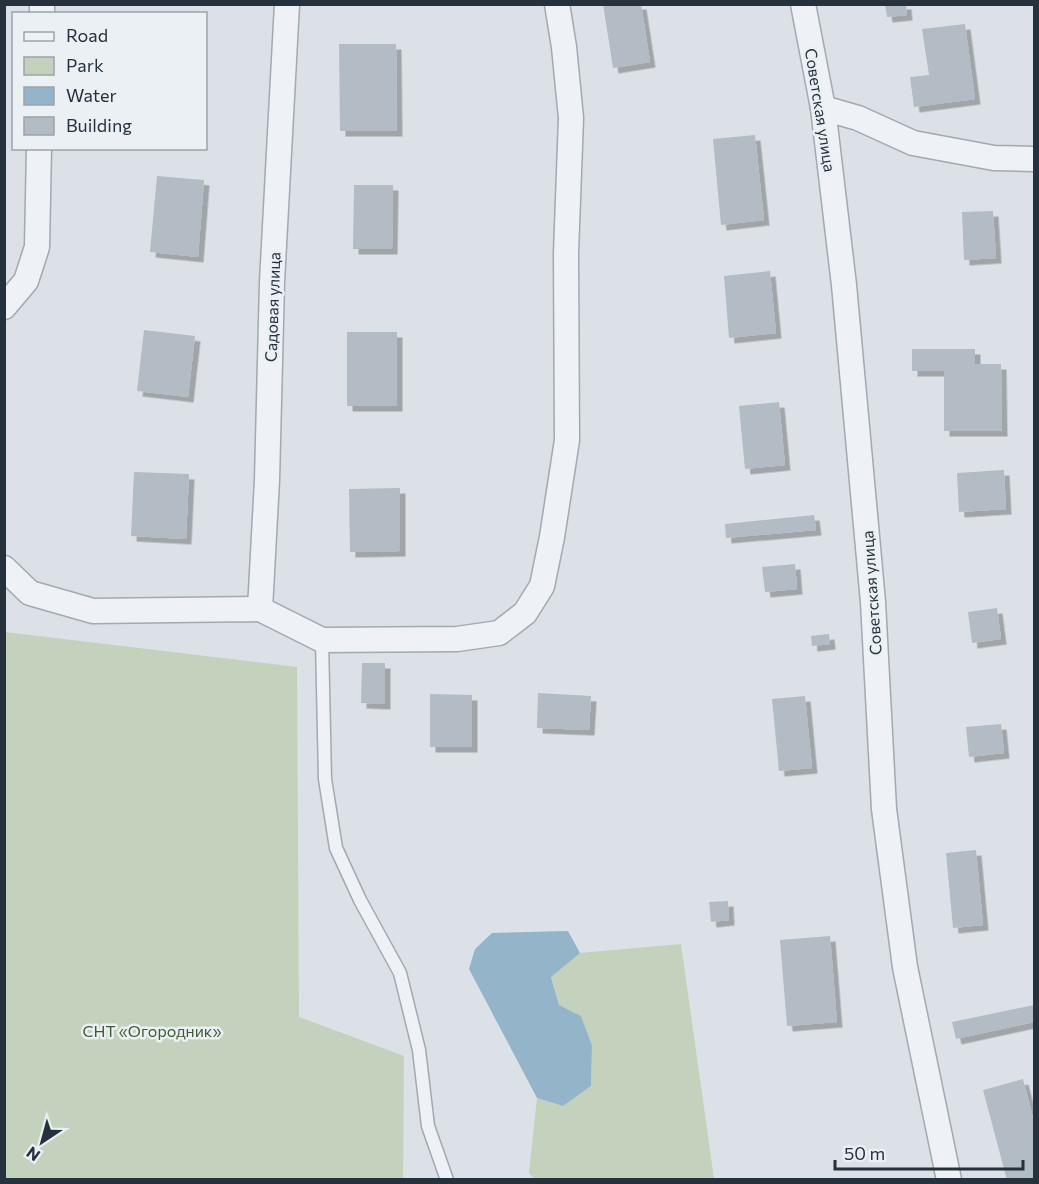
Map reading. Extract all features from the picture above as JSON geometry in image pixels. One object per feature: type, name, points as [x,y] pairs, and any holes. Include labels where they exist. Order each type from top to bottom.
[{"type":"street","name":"Садовая улица","points":[[260,609],[267,480],[272,282],[287,4]]},
{"type":"street","points":[[4,568],[30,593],[93,611],[260,609],[322,640],[457,639],[500,633],[525,613],[542,586],[567,440],[566,253],[571,118],[557,4]]},
{"type":"street","name":"Советская улица","points":[[803,4],[823,108],[844,285],[873,602],[884,809],[905,967],[949,1179]]},
{"type":"street","points":[[823,108],[858,118],[913,143],[994,158],[1035,159]]},
{"type":"street","points":[[4,307],[26,281],[37,247],[39,150]]},
{"type":"lane","points":[[322,640],[325,779],[336,848],[360,900],[400,974],[419,1050],[428,1125],[447,1179]]},
{"type":"green space","name":"СНТ «Огородник»","points":[[5,632],[297,667],[299,1017],[404,1056],[403,1179],[5,1179]]},
{"type":"green space","points":[[681,944],[714,1179],[536,1180],[529,1173],[537,1098],[563,1106],[591,1086],[592,1045],[581,1016],[559,1005],[551,976],[580,953]]},
{"type":"water","points":[[568,931],[580,953],[551,977],[559,1005],[581,1016],[592,1045],[591,1086],[563,1106],[537,1098],[469,969],[475,949],[492,933]]},
{"type":"building","points":[[603,4],[641,4],[650,62],[613,68]]},
{"type":"building","points":[[885,4],[906,4],[907,15],[887,17]]},
{"type":"building","points":[[965,24],[975,99],[914,107],[910,77],[929,75],[922,29]]},
{"type":"building","points":[[339,44],[396,44],[397,131],[340,131]]},
{"type":"building","points":[[755,135],[764,220],[721,225],[713,139]]},
{"type":"building","points":[[157,176],[204,180],[198,257],[150,252]]},
{"type":"building","points":[[354,185],[393,185],[392,249],[353,249]]},
{"type":"building","points":[[993,211],[996,258],[964,260],[962,212]]},
{"type":"building","points":[[770,271],[776,333],[729,338],[724,276]]},
{"type":"building","points":[[144,330],[195,336],[188,397],[137,391]]},
{"type":"building","points":[[347,332],[397,332],[397,406],[347,406]]},
{"type":"building","points":[[912,349],[975,349],[975,364],[1001,364],[1002,431],[944,431],[944,371],[912,371]]},
{"type":"building","points":[[779,402],[785,465],[745,469],[739,406]]},
{"type":"building","points":[[1004,470],[1006,509],[959,512],[957,473]]},
{"type":"building","points":[[134,472],[189,474],[186,539],[131,536]]},
{"type":"building","points":[[400,488],[400,551],[350,552],[349,489]]},
{"type":"building","points":[[814,515],[816,530],[726,538],[725,524]]},
{"type":"building","points":[[795,564],[797,589],[765,592],[762,567]]},
{"type":"building","points":[[997,608],[1001,639],[972,643],[968,612]]},
{"type":"building","points":[[829,634],[830,644],[812,646],[811,636]]},
{"type":"building","points":[[362,663],[385,663],[385,704],[361,703]]},
{"type":"building","points":[[538,693],[591,696],[589,730],[537,728]]},
{"type":"building","points":[[430,694],[472,695],[472,747],[430,747]]},
{"type":"building","points":[[805,696],[812,768],[779,771],[772,699]]},
{"type":"building","points":[[1001,724],[1004,753],[969,757],[966,727]]},
{"type":"building","points":[[976,850],[983,925],[953,928],[946,853]]},
{"type":"building","points":[[728,901],[729,920],[711,922],[709,902]]},
{"type":"building","points":[[830,936],[837,1022],[787,1026],[780,940]]},
{"type":"building","points":[[1034,1005],[1034,1022],[956,1039],[952,1022]]},
{"type":"building","points":[[1023,1079],[1034,1122],[1034,1180],[1007,1180],[983,1090]]}]
